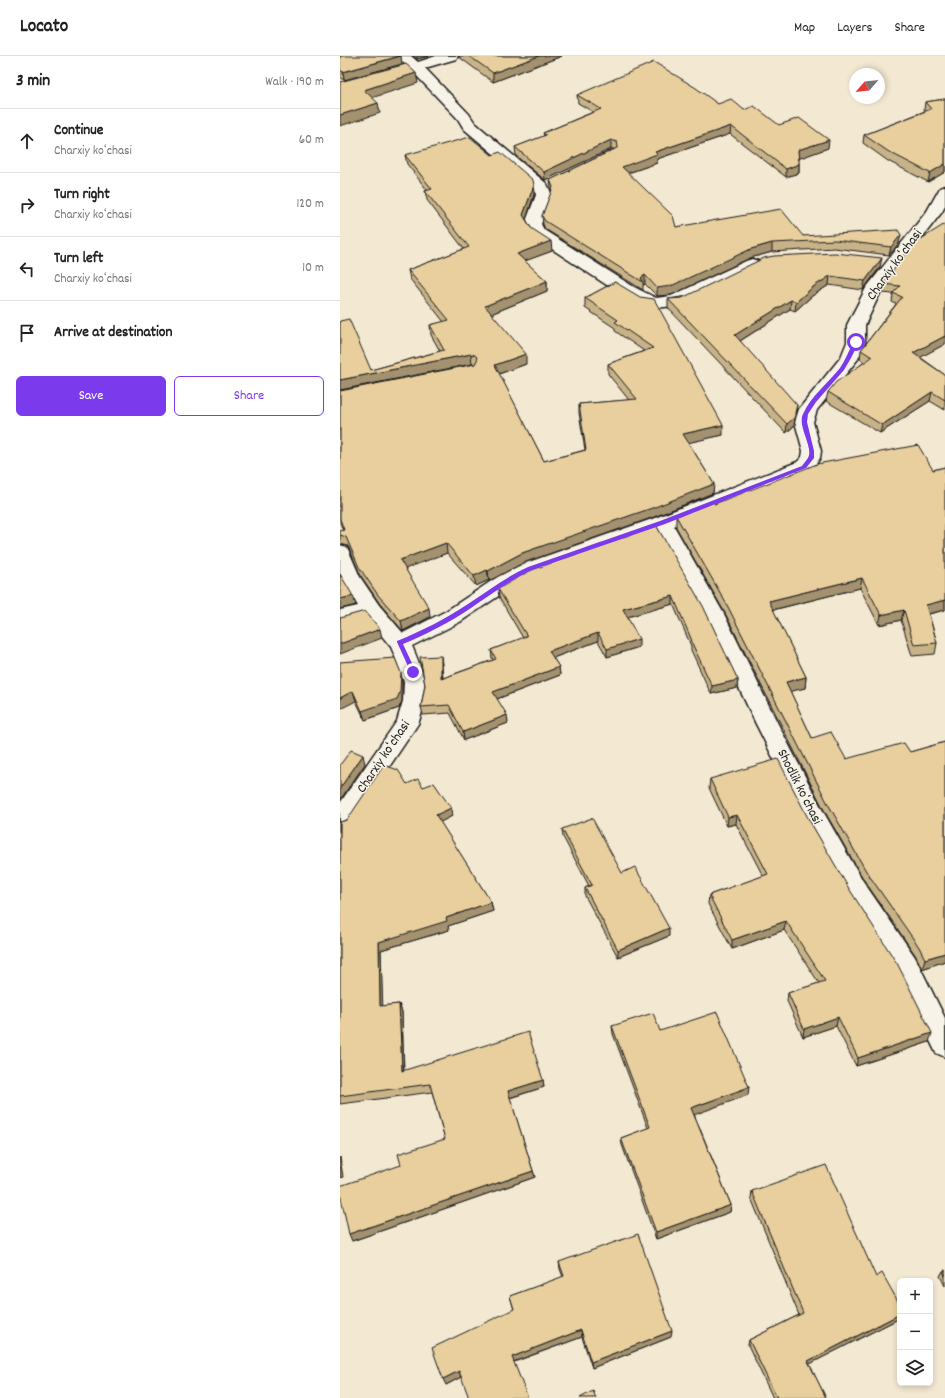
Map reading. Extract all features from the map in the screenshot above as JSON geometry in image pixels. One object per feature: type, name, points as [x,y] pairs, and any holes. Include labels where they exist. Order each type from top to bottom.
[{"type":"street","points":[[403,56],[416,67],[464,117],[469,126],[542,187],[544,195],[533,224],[538,233],[628,291],[646,301],[656,303],[675,301],[767,259]]},
{"type":"street","points":[[389,74],[452,56]]},
{"type":"street","name":"Charxiy koʻchasi","points":[[340,821],[408,724],[414,708],[416,688],[413,672],[400,642],[430,630],[469,606],[511,577],[662,523],[804,467],[809,463],[812,451],[804,422],[806,414],[814,400],[849,358],[856,342],[856,326],[888,261],[940,215],[945,191]]},
{"type":"street","name":"Shodlik koʻchasi","points":[[662,523],[714,614],[767,724],[816,820],[855,888],[906,965],[945,1045]]},
{"type":"street","points":[[340,552],[351,579],[372,610],[400,642]]},
{"type":"street","points":[[340,618],[372,610]]},
{"type":"building","points":[[340,56],[400,56],[343,72],[340,70]]},
{"type":"building","points":[[469,56],[539,56],[493,73]]},
{"type":"building","points":[[654,62],[696,88],[718,104],[731,99],[744,110],[754,106],[779,125],[799,118],[829,140],[798,150],[799,164],[786,169],[731,126],[655,152],[657,154],[622,167],[673,216],[676,227],[781,209],[803,236],[898,230],[901,235],[891,247],[835,240],[772,243],[751,249],[671,286],[657,288],[645,275],[641,278],[643,282],[545,221],[542,216],[553,187],[550,180],[617,148],[617,142],[611,140],[544,172],[515,147],[546,135],[543,133],[601,109],[577,95]]},
{"type":"building","points":[[406,64],[416,73],[364,90],[378,103],[340,115],[340,82]]},
{"type":"building","points":[[945,99],[945,164],[930,173],[889,152],[864,135],[931,109],[925,102]]},
{"type":"building","points":[[470,137],[492,155],[500,152],[533,180],[534,185],[523,215],[531,228],[551,241],[517,254],[547,281],[485,306],[526,354],[495,365],[544,461],[586,450],[579,404],[637,399],[608,364],[653,348],[615,322],[618,320],[585,298],[615,282],[640,297],[654,299],[723,425],[683,434],[714,484],[655,507],[522,553],[488,571],[487,570],[474,576],[446,543],[400,560],[429,608],[401,621],[378,595],[359,567],[346,537],[340,535],[340,531],[344,530],[340,519],[340,391],[475,364],[478,358],[471,354],[340,380],[340,321],[349,319],[371,370],[444,350],[430,325],[449,320],[408,270],[469,247],[425,191],[432,189],[405,155]]},
{"type":"building","points":[[945,224],[945,336],[913,353],[945,375],[945,400],[932,392],[882,425],[828,392],[836,382],[872,357],[861,350],[902,297],[893,293],[900,286],[883,284],[913,244]]},
{"type":"building","points":[[835,253],[882,258],[865,281],[830,276],[813,287],[796,302],[791,300],[735,335],[797,405],[795,417],[787,424],[668,299],[682,298],[764,258],[774,256]]},
{"type":"building","points":[[918,445],[933,470],[945,467],[945,600],[926,605],[937,643],[914,645],[904,610],[881,615],[862,578],[769,601],[806,677],[786,682],[812,738],[831,732],[846,759],[904,743],[910,752],[945,742],[945,953],[925,959],[919,947],[866,871],[827,802],[726,603],[676,516],[721,499],[714,504],[817,464]]},
{"type":"building","points":[[656,525],[703,606],[738,680],[712,686],[691,641],[673,596],[623,609],[639,639],[607,649],[598,633],[549,651],[559,667],[493,692],[507,715],[463,732],[449,705],[421,707],[425,685],[420,657],[441,656],[441,679],[496,659],[491,650],[527,636],[498,589],[529,571]]},
{"type":"building","points":[[340,574],[353,596],[340,599]]},
{"type":"building","points":[[365,611],[380,629],[340,644],[340,618]]},
{"type":"building","points":[[395,658],[401,673],[400,692],[397,699],[362,711],[353,691],[340,698],[340,662]]},
{"type":"building","points":[[351,750],[363,755],[340,788],[340,765]]},
{"type":"building","points":[[778,759],[808,818],[848,887],[898,965],[932,1033],[858,1058],[838,1017],[804,1029],[788,993],[825,981],[786,921],[732,940],[709,895],[768,874],[737,815],[728,817],[710,779]]},
{"type":"building","points":[[384,765],[398,770],[407,784],[418,779],[423,787],[434,783],[451,808],[436,815],[491,902],[446,918],[447,921],[379,942],[380,1006],[399,1004],[402,1071],[528,1032],[543,1080],[508,1091],[533,1171],[349,1234],[340,1193],[340,1186],[401,1165],[398,1154],[445,1139],[430,1084],[340,1096],[340,822],[347,820]]},
{"type":"building","points":[[592,818],[622,873],[635,867],[669,928],[618,950],[585,888],[592,885],[562,829]]},
{"type":"building","points":[[717,1012],[749,1087],[691,1108],[731,1205],[656,1232],[621,1138],[650,1127],[612,1026],[653,1013],[660,1031]]},
{"type":"building","points":[[826,1165],[876,1277],[882,1273],[897,1300],[897,1316],[808,1361],[826,1398],[777,1398],[749,1340],[803,1313],[752,1191]]},
{"type":"building","points":[[638,1234],[672,1331],[591,1362],[581,1330],[512,1357],[528,1398],[469,1398],[459,1371],[443,1379],[432,1348],[514,1309],[510,1296],[564,1276],[559,1262]]},
{"type":"building","points":[[593,1391],[596,1398],[580,1398]]},
{"type":"route","points":[[413,672],[400,642],[430,630],[469,606],[511,577],[662,523],[804,467],[809,463],[812,451],[804,422],[808,409],[814,400],[842,369],[856,342]]}]
